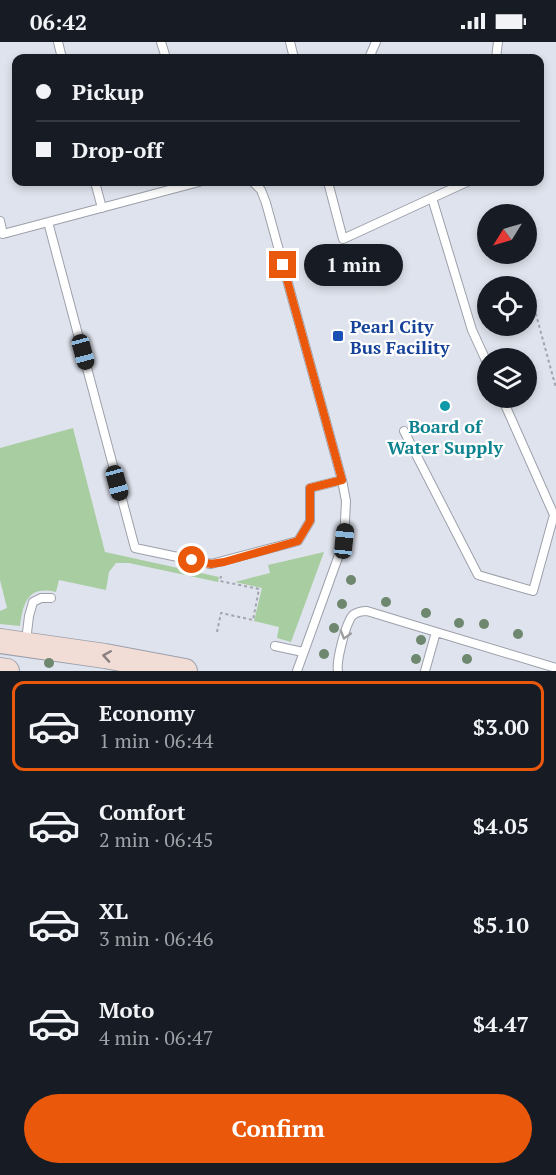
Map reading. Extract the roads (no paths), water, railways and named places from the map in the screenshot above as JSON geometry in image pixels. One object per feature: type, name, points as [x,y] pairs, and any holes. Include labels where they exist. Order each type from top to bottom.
[{"type":"main road","points":[[0,641],[105,656],[186,671]]},
{"type":"main road","points":[[0,670],[7,671]]},
{"type":"lane","points":[[96,186],[102,208]]},
{"type":"lane","points":[[0,221],[3,234],[185,186]]},
{"type":"lane","points":[[257,186],[266,203],[346,501],[344,541],[297,671]]},
{"type":"lane","points":[[329,186],[343,239],[458,186]]},
{"type":"lane","points":[[432,198],[472,330],[480,348]]},
{"type":"lane","points":[[48,222],[135,548],[211,564],[298,541],[310,521],[310,488],[342,480]]},
{"type":"lane","points":[[404,431],[478,575],[533,591],[555,515],[507,408]]},
{"type":"lane","points":[[26,645],[33,602],[41,598],[51,598]]},
{"type":"lane","points":[[338,671],[338,660],[350,620],[354,614],[367,611],[550,668]]},
{"type":"lane","points":[[425,671],[436,632]]},
{"type":"lane","points":[[275,646],[303,652]]},
{"type":"place","name":"Pearl City Bus Facility","points":[[338,336]]},
{"type":"place","name":"Board of Water Supply","points":[[445,406]]}]
